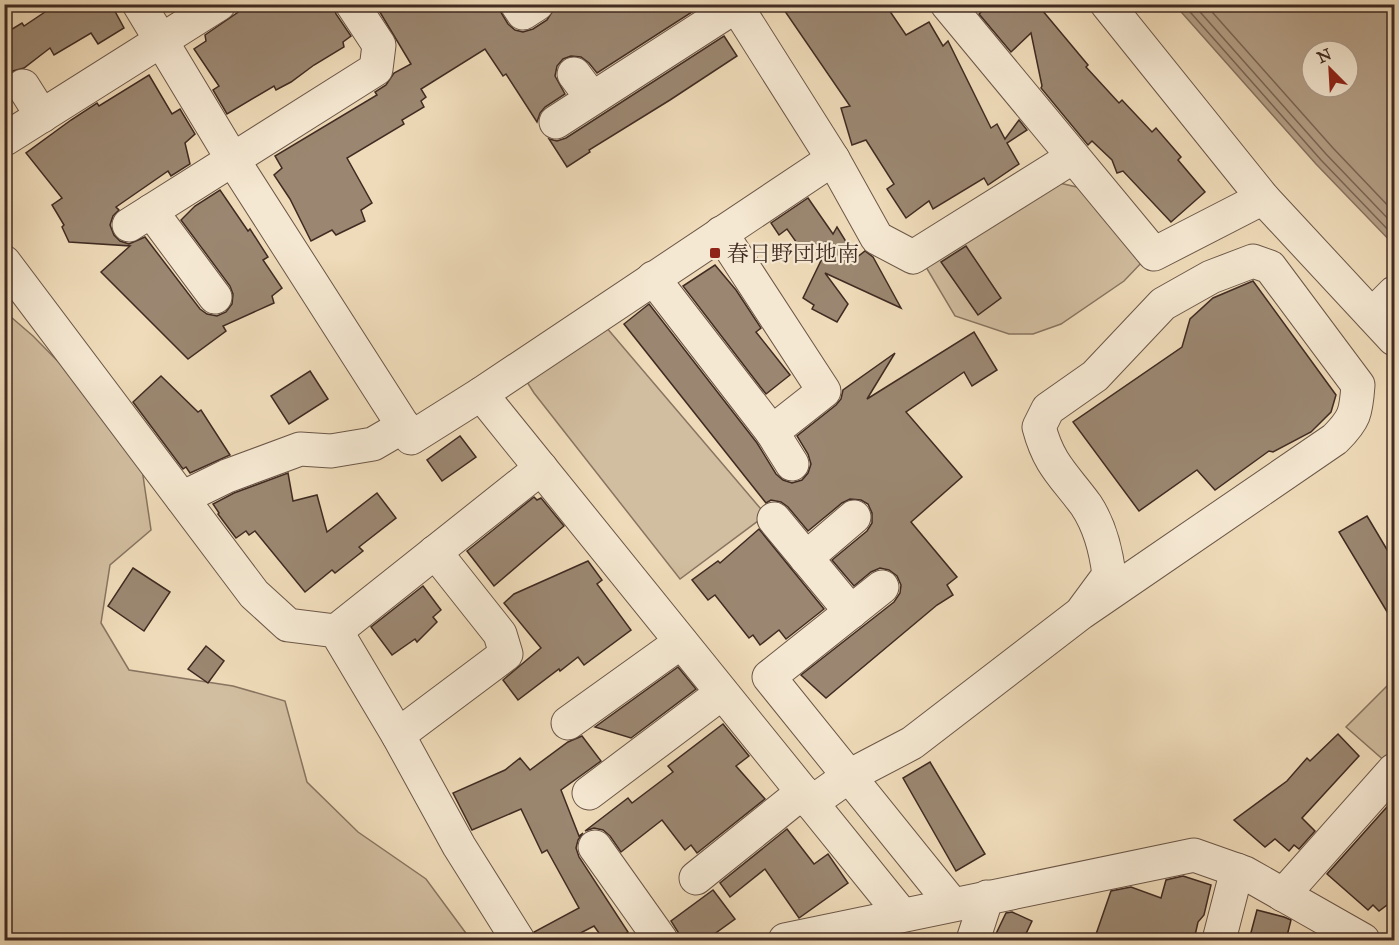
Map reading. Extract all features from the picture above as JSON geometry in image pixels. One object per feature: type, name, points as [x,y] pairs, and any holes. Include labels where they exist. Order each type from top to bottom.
[{"type":"street","points":[[139,4],[233,160],[411,438],[481,394],[833,159]]},
{"type":"street","points":[[5,139],[219,4]]},
{"type":"street","points":[[214,297],[140,218],[376,69],[379,45],[352,4]]},
{"type":"street","points":[[517,4],[523,14],[537,4]]},
{"type":"street","points":[[946,4],[1154,254],[1263,198]]},
{"type":"street","points":[[1107,4],[1263,198],[1383,304],[1395,339]]},
{"type":"street","points":[[556,122],[583,86],[736,5],[833,159],[877,238],[913,257],[1073,157]]},
{"type":"street","points":[[23,86],[42,116]]},
{"type":"street","points":[[721,233],[824,391],[772,432]]},
{"type":"street","points":[[696,878],[807,798],[912,742],[1081,613],[1335,439],[1351,424],[1358,385],[1270,267],[1253,261],[1211,277],[1163,304],[1095,376],[1048,409],[1039,427],[1045,448],[1056,469],[1087,507],[1105,546],[1108,575],[1081,613]]},
{"type":"street","points":[[4,262],[254,594],[288,626],[336,631],[541,468]]},
{"type":"street","points":[[653,278],[772,432],[792,464]]},
{"type":"street","points":[[481,394],[902,915]]},
{"type":"street","points":[[182,498],[227,476],[300,449],[331,451],[373,444],[404,426]]},
{"type":"street","points":[[806,558],[854,517]]},
{"type":"street","points":[[774,519],[851,612]]},
{"type":"street","points":[[398,735],[506,654],[500,634],[435,552]]},
{"type":"street","points":[[882,587],[769,677],[952,904]]},
{"type":"street","points":[[336,631],[398,735],[459,846],[518,940]]},
{"type":"street","points":[[568,723],[681,642]]},
{"type":"street","points":[[589,793],[615,755],[722,693]]},
{"type":"street","points":[[1283,895],[1298,875],[1395,770]]},
{"type":"street","points":[[595,847],[661,940]]},
{"type":"street","points":[[785,940],[1194,855],[1237,870],[1363,940]]},
{"type":"street","points":[[1219,940],[1237,870]]},
{"type":"street","points":[[973,940],[987,897]]},
{"type":"shaded area","points":[[1055,182],[1081,188],[1145,259],[1124,281],[1061,324],[1033,334],[1009,334],[955,316],[923,262]]},
{"type":"shaded area","points":[[4,311],[33,336],[92,396],[142,469],[151,530],[110,565],[101,623],[129,670],[233,686],[285,701],[307,782],[358,832],[426,879],[471,940],[5,940]]},
{"type":"shaded area","points":[[606,327],[766,515],[680,579],[527,382]]},
{"type":"shaded area","points":[[1394,679],[1394,754],[1387,763],[1346,727]]},
{"type":"water","points":[[1175,5],[1384,5],[1394,16],[1394,245],[1316,164]]},
{"type":"building","points":[[57,4],[111,4],[124,28],[98,44],[91,33],[54,55],[50,48],[24,68],[13,71],[4,81],[4,34],[22,23],[24,26]]},
{"type":"building","points":[[250,4],[333,4],[336,14],[351,36],[343,42],[344,47],[291,82],[276,90],[274,86],[227,114],[213,90],[219,86],[194,49],[206,41],[205,35]]},
{"type":"building","points":[[375,4],[496,4],[508,24],[515,30],[523,32],[547,20],[557,4],[703,5],[597,73],[581,57],[571,56],[563,59],[557,66],[555,76],[565,94],[545,107],[537,122],[506,74],[503,76],[485,49],[421,89],[426,97],[421,101],[424,107],[402,120],[404,124],[347,158],[372,203],[361,210],[365,221],[336,235],[332,230],[311,241],[290,199],[274,175],[282,168],[275,156],[377,95],[375,92],[386,85],[394,73],[411,64]]},
{"type":"building","points":[[780,4],[885,4],[906,35],[929,22],[943,46],[948,41],[991,128],[997,124],[1005,139],[1019,120],[1027,130],[1007,143],[1019,164],[988,185],[984,178],[933,209],[929,201],[906,218],[887,189],[894,184],[866,140],[852,145],[841,108],[850,106]]},
{"type":"building","points":[[990,4],[1037,4],[1088,65],[1086,67],[1119,103],[1122,100],[1152,132],[1156,128],[1181,157],[1178,160],[1205,192],[1171,222],[1123,171],[1117,173],[1112,160],[1092,141],[1088,145],[1041,88],[1031,33],[1011,52],[979,14]]},
{"type":"building","points":[[724,36],[737,56],[589,150],[590,152],[567,167],[549,139],[557,141],[566,138]]},
{"type":"building","points":[[149,75],[172,114],[180,109],[195,134],[185,143],[190,164],[171,176],[168,171],[116,207],[119,210],[113,216],[110,225],[114,235],[120,241],[129,244],[145,237],[200,309],[207,314],[217,316],[226,312],[232,304],[233,294],[230,286],[181,220],[195,206],[220,190],[268,257],[263,260],[282,288],[272,296],[274,303],[223,326],[226,331],[188,359],[101,272],[130,246],[69,242],[62,227],[64,225],[52,205],[62,198],[26,153],[97,103],[99,106]]},
{"type":"building","points":[[808,198],[833,234],[837,227],[856,258],[865,251],[873,257],[901,308],[825,273],[848,304],[837,322],[812,309],[814,305],[803,298],[830,242],[799,246],[787,229],[779,235],[771,223]]},
{"type":"building","points":[[966,246],[1001,298],[978,315],[941,262]]},
{"type":"building","points":[[715,265],[736,290],[761,328],[756,332],[790,375],[766,394],[683,286]]},
{"type":"building","points":[[1253,281],[1336,395],[1331,412],[1311,432],[1273,452],[1269,451],[1215,490],[1197,470],[1139,511],[1073,422],[1182,347],[1190,319],[1213,298]]},
{"type":"building","points":[[649,304],[757,443],[776,474],[792,483],[802,480],[811,464],[797,436],[836,405],[841,399],[843,390],[895,353],[867,399],[974,332],[997,370],[972,386],[964,372],[906,412],[962,477],[911,522],[957,577],[947,585],[953,595],[937,605],[826,698],[801,675],[894,602],[900,593],[901,585],[897,576],[889,570],[880,568],[871,572],[854,586],[832,560],[867,531],[872,523],[872,513],[868,504],[861,500],[850,499],[808,531],[781,502],[771,500],[766,503],[624,324]]},
{"type":"building","points":[[310,371],[328,399],[289,424],[271,396]]},
{"type":"building","points":[[161,376],[198,412],[201,410],[230,455],[190,473],[186,467],[183,469],[133,402]]},
{"type":"building","points":[[460,436],[476,457],[442,481],[427,460]]},
{"type":"building","points":[[288,473],[293,501],[317,495],[327,532],[377,493],[396,518],[359,547],[363,551],[335,573],[332,570],[305,592],[255,531],[249,535],[246,531],[236,538],[213,504],[234,493]]},
{"type":"building","points":[[534,497],[537,500],[541,498],[564,526],[494,586],[467,551]]},
{"type":"building","points":[[1367,516],[1395,563],[1395,625],[1339,532]]},
{"type":"building","points":[[759,529],[824,609],[786,639],[779,630],[760,645],[753,635],[749,638],[715,595],[708,600],[692,580],[718,561],[720,563]]},
{"type":"building","points":[[588,561],[602,580],[597,584],[631,630],[584,665],[578,657],[518,700],[503,680],[541,648],[504,603],[514,594]]},
{"type":"building","points":[[133,568],[170,592],[144,631],[108,606]]},
{"type":"building","points":[[423,586],[441,610],[433,617],[437,622],[417,642],[415,639],[392,655],[371,627]]},
{"type":"building","points":[[206,646],[224,661],[208,683],[188,669]]},
{"type":"building","points":[[678,667],[696,689],[631,738],[595,727]]},
{"type":"building","points":[[723,724],[749,756],[736,766],[765,799],[697,853],[691,845],[685,850],[662,820],[621,852],[603,830],[594,828],[585,831],[628,798],[632,803],[673,772],[668,766]]},
{"type":"building","points":[[1338,734],[1359,756],[1302,818],[1315,831],[1299,849],[1294,845],[1289,851],[1275,839],[1265,847],[1234,820],[1287,781],[1307,758],[1310,761]]},
{"type":"building","points":[[582,736],[601,761],[561,790],[579,836],[583,833],[576,848],[579,857],[628,932],[616,940],[604,940],[594,926],[567,940],[537,940],[534,932],[579,908],[547,850],[542,853],[521,809],[472,830],[453,793],[505,770],[520,758],[530,770],[568,742]]},
{"type":"building","points":[[930,762],[985,854],[956,871],[903,778]]},
{"type":"building","points":[[1395,798],[1395,899],[1379,911],[1373,905],[1368,910],[1327,874]]},
{"type":"building","points":[[787,829],[814,864],[828,854],[848,883],[799,918],[765,869],[730,897],[720,883]]},
{"type":"building","points":[[1183,876],[1211,885],[1204,915],[1198,922],[1194,940],[1094,940],[1111,891],[1131,887],[1161,898],[1166,880]]},
{"type":"building","points":[[713,890],[735,919],[706,940],[683,940],[671,921]]},
{"type":"building","points":[[1257,910],[1291,920],[1286,940],[1249,940]]},
{"type":"building","points":[[1012,912],[1032,921],[1023,940],[993,940],[1006,913]]},
{"type":"place","name":"春日野団地南","points":[[715,253]]}]
